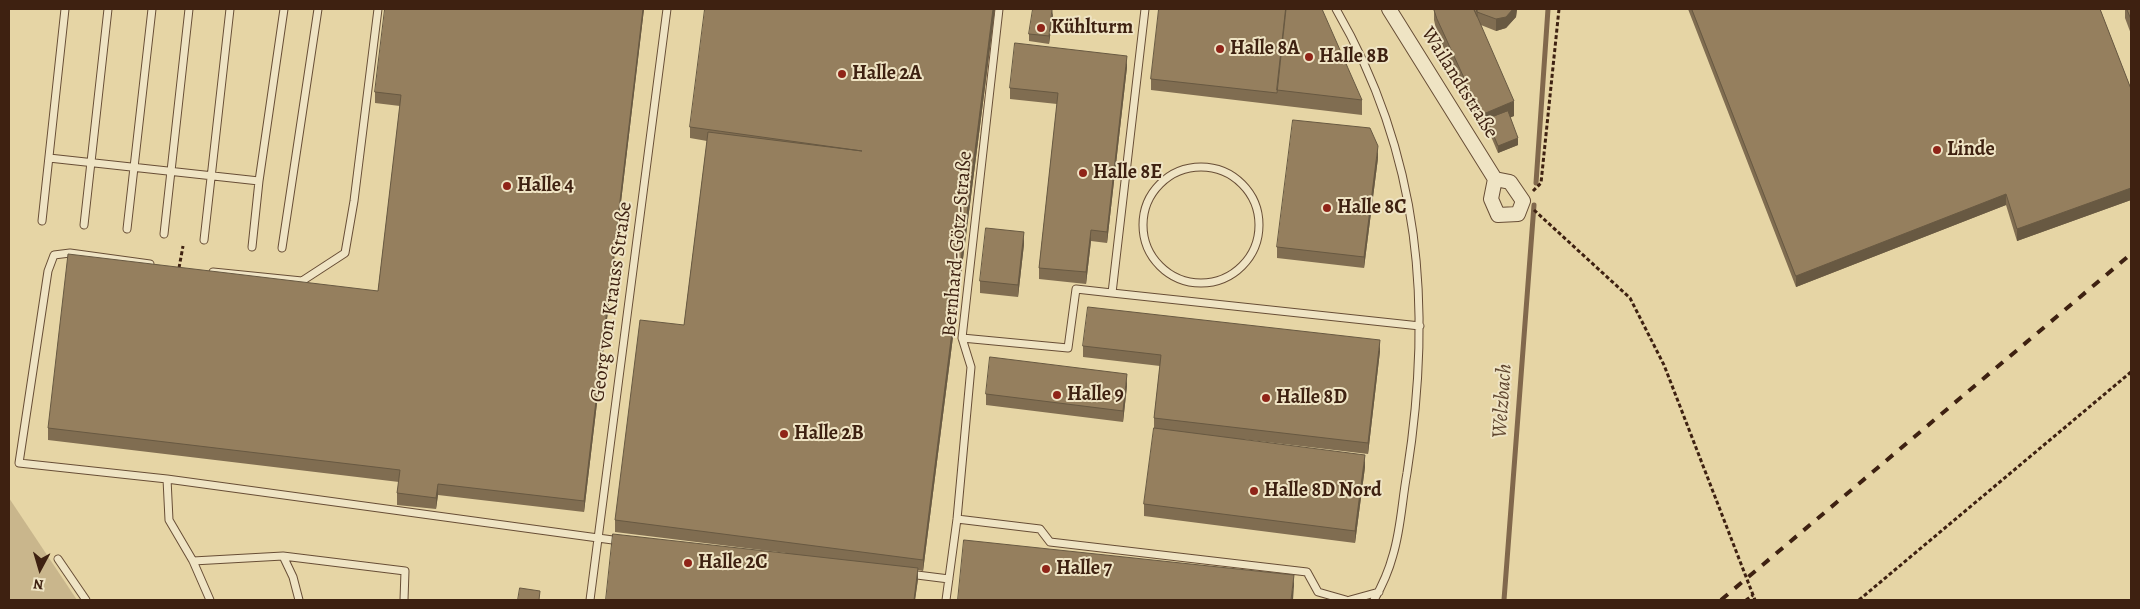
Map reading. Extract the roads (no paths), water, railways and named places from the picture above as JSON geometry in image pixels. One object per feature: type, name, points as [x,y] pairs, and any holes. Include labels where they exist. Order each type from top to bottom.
[{"type":"street","name":"Wailandtstraße","points":[[1389,9],[1495,179],[1491,199],[1498,215],[1518,214],[1523,201],[1510,182],[1495,179]]},
{"type":"lane","points":[[42,221],[65,9]]},
{"type":"lane","points":[[84,225],[108,9]]},
{"type":"lane","points":[[127,229],[152,9]]},
{"type":"lane","points":[[164,234],[189,9]]},
{"type":"lane","points":[[204,240],[230,9]]},
{"type":"lane","points":[[252,247],[259,181],[284,9]]},
{"type":"lane","points":[[282,248],[318,9]]},
{"type":"lane","points":[[208,271],[302,280],[345,253],[354,201],[378,9]]},
{"type":"lane","name":"Georg von Krauss Straße","points":[[590,600],[667,9]]},
{"type":"lane","name":"Bernhard-Götz-Straße","points":[[946,600],[971,367],[962,338],[999,9]]},
{"type":"lane","points":[[1112,293],[1145,9]]},
{"type":"lane","points":[[1336,9],[1355,42],[1396,147],[1412,215],[1419,287],[1420,326],[1411,444],[1393,555],[1374,600]]},
{"type":"lane","points":[[49,158],[259,181]]},
{"type":"lane","points":[[1215,167],[1246,186],[1260,220],[1250,258],[1225,279],[1196,284],[1167,273],[1146,248],[1142,216],[1154,188],[1180,169],[1215,167]]},
{"type":"lane","points":[[179,268],[70,253],[54,255],[48,271],[19,463],[167,479],[626,541]]},
{"type":"lane","points":[[962,338],[1068,348],[1076,289],[1420,326]]},
{"type":"lane","points":[[167,479],[169,520],[193,561],[210,600]]},
{"type":"lane","points":[[956,519],[1040,529],[1050,542],[1307,572],[1318,592],[1346,600]]},
{"type":"lane","points":[[193,561],[282,556],[405,571],[404,600]]},
{"type":"lane","points":[[282,556],[293,577],[299,600]]},
{"type":"lane","points":[[58,559],[86,600]]},
{"type":"lane","points":[[900,573],[949,579]]},
{"type":"lane","points":[[1350,600],[1379,592]]},
{"type":"waterway","name":"Welzbach","points":[[1536,183],[1548,9]]},
{"type":"waterway","name":"Welzbach","points":[[1504,600],[1534,205]]},
{"type":"railway","points":[[1721,600],[2131,254]]},
{"type":"place","name":"Kühlturm","points":[[1041,28]]},
{"type":"place","name":"Halle 8A","points":[[1220,49]]},
{"type":"place","name":"Halle 8B","points":[[1309,57]]},
{"type":"place","name":"Halle 2A","points":[[842,74]]},
{"type":"place","name":"Linde","points":[[1937,150]]},
{"type":"place","name":"Halle 8E","points":[[1083,173]]},
{"type":"place","name":"Halle 4","points":[[507,186]]},
{"type":"place","name":"Halle 8C","points":[[1327,208]]},
{"type":"place","name":"Halle 9","points":[[1057,395]]},
{"type":"place","name":"Halle 8D","points":[[1266,398]]},
{"type":"place","name":"Halle 2B","points":[[784,434]]},
{"type":"place","name":"Halle 8D Nord","points":[[1254,491]]},
{"type":"place","name":"Halle 2C","points":[[688,563]]},
{"type":"place","name":"Halle 7","points":[[1046,569]]}]
